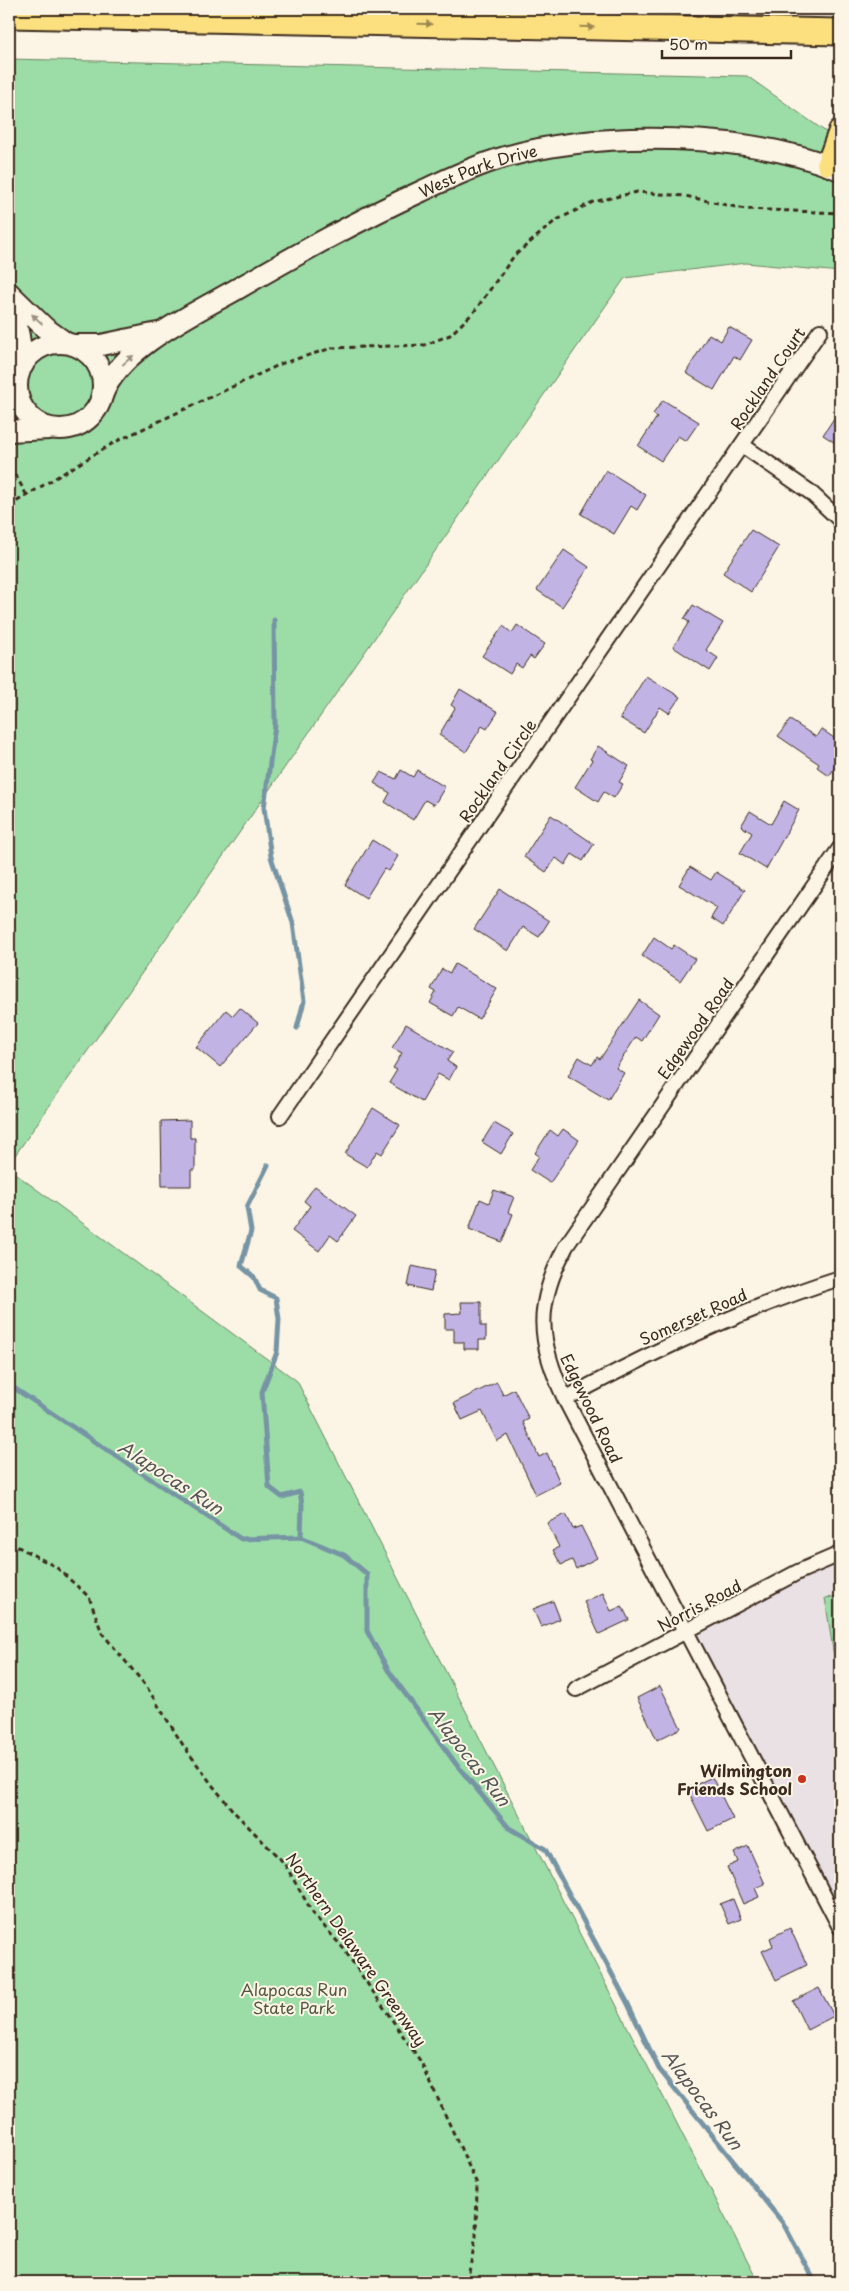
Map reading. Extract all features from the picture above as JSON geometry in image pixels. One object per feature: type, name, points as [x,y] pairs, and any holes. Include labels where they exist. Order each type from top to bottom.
[{"type":"highway","points":[[9,15],[840,32]]},
{"type":"main road","points":[[834,167],[840,131]]},
{"type":"street","name":"West Park Drive","points":[[102,396],[107,384],[117,370],[162,332],[367,216],[455,175],[505,157],[569,145],[599,142],[643,139],[693,140],[742,144],[790,153],[834,167]]},
{"type":"street","points":[[9,293],[45,328],[91,355],[103,377],[102,396],[98,407],[88,420],[73,427],[9,431]]},
{"type":"street","points":[[9,293],[19,336],[16,379],[20,400],[26,413],[43,426],[56,429]]},
{"type":"street","name":"Rockland Court","points":[[742,445],[820,331]]},
{"type":"street","name":"West Park Drive","points":[[71,344],[101,344],[162,332]]},
{"type":"street","points":[[16,379],[32,353],[44,346],[71,344]]},
{"type":"street","points":[[742,445],[810,492],[840,520]]},
{"type":"street","name":"Rockland Circle","points":[[280,1116],[742,445]]},
{"type":"street","name":"Edgewood Road","points":[[840,848],[566,1246],[553,1271],[546,1292],[543,1313],[544,1336],[552,1372],[565,1399],[840,1928]]},
{"type":"street","name":"Somerset Road","points":[[565,1399],[627,1365],[685,1337],[791,1294],[840,1278]]},
{"type":"street","name":"Norris Road","points":[[576,1689],[798,1572],[840,1554]]},
{"type":"path","points":[[9,506],[115,442],[283,362],[332,348],[425,345],[450,335],[474,312],[514,256],[555,221],[593,202],[637,192],[685,196],[745,209],[840,213]]},
{"type":"path","points":[[9,442],[9,464],[26,494]]},
{"type":"path","name":"Northern Delaware Greenway","points":[[9,1542],[56,1567],[89,1597],[102,1633],[146,1686],[183,1744],[213,1786],[234,1812],[284,1864],[314,1915],[343,1948],[421,2062],[477,2184],[476,2237],[467,2282]]},
{"type":"shaded area","name":"Wilmington Friends School","points":[[840,1554],[840,1927],[687,1631]]},
{"type":"green space","points":[[9,59],[747,76],[840,142],[840,272],[746,263],[625,278],[9,1164]]},
{"type":"green space","name":"Alapocas Run State Park","points":[[9,1169],[297,1381],[758,2282],[9,2282]]},
{"type":"green space","points":[[840,1596],[840,1696],[825,1598]]},
{"type":"building","points":[[729,327],[752,340],[740,360],[734,356],[714,390],[686,373],[709,334],[721,341]]},
{"type":"building","points":[[663,400],[699,422],[686,441],[678,436],[661,461],[638,446],[657,417],[653,414]]},
{"type":"building","points":[[840,409],[840,446],[823,435]]},
{"type":"building","points":[[606,470],[646,495],[637,510],[631,506],[614,534],[581,514]]},
{"type":"building","points":[[751,530],[779,547],[751,592],[723,573]]},
{"type":"building","points":[[564,550],[589,567],[562,607],[537,590]]},
{"type":"building","points":[[693,605],[723,623],[706,650],[718,658],[710,671],[673,647],[689,622],[684,619]]},
{"type":"building","points":[[517,625],[545,644],[534,659],[530,656],[522,668],[516,664],[510,674],[482,656],[503,626],[512,633]]},
{"type":"building","points":[[646,676],[680,697],[669,713],[660,707],[644,733],[620,718]]},
{"type":"building","points":[[460,689],[498,712],[487,729],[482,726],[466,752],[439,735],[455,708],[451,705]]},
{"type":"building","points":[[790,720],[816,737],[821,729],[840,742],[840,760],[829,776],[817,767],[819,764],[778,736]]},
{"type":"building","points":[[598,746],[629,766],[619,782],[623,784],[614,798],[604,792],[598,802],[575,787],[592,760],[590,759]]},
{"type":"building","points":[[401,770],[413,777],[417,770],[445,787],[434,805],[425,800],[413,820],[385,802],[390,793],[374,783],[381,772],[396,779]]},
{"type":"building","points":[[784,801],[799,810],[766,869],[740,853],[752,833],[741,826],[750,811],[771,824]]},
{"type":"building","points":[[551,815],[594,844],[583,861],[572,854],[565,865],[556,858],[546,872],[524,857]]},
{"type":"building","points":[[372,840],[398,856],[389,871],[384,869],[366,898],[345,885]]},
{"type":"building","points":[[690,867],[711,880],[716,872],[745,890],[723,926],[711,918],[717,908],[679,885]]},
{"type":"building","points":[[500,889],[549,921],[539,937],[523,927],[508,951],[474,929]]},
{"type":"building","points":[[654,937],[671,949],[674,945],[695,959],[680,981],[642,956]]},
{"type":"building","points":[[455,964],[497,989],[479,1019],[458,1007],[453,1016],[430,1003],[436,992],[431,989],[442,969],[450,973]]},
{"type":"building","points":[[639,1000],[659,1014],[642,1041],[636,1037],[616,1068],[624,1073],[608,1100],[568,1076],[579,1057],[592,1065],[597,1057],[600,1059]]},
{"type":"building","points":[[240,1008],[258,1023],[220,1067],[196,1047],[226,1010],[233,1016]]},
{"type":"building","points":[[406,1024],[453,1052],[447,1061],[456,1067],[449,1080],[438,1074],[422,1102],[389,1083],[397,1070],[393,1068],[402,1053],[392,1048]]},
{"type":"building","points":[[373,1108],[400,1125],[382,1154],[377,1151],[367,1167],[345,1154]]},
{"type":"building","points":[[190,1120],[190,1138],[195,1138],[195,1170],[191,1170],[191,1186],[162,1186],[161,1121]]},
{"type":"building","points":[[494,1123],[513,1134],[501,1154],[482,1142]]},
{"type":"building","points":[[563,1129],[579,1140],[550,1183],[530,1170],[539,1156],[535,1153],[550,1130],[558,1136]]},
{"type":"building","points":[[315,1186],[356,1216],[338,1241],[330,1235],[319,1251],[292,1231],[310,1206],[304,1201]]},
{"type":"building","points":[[494,1190],[514,1197],[508,1212],[513,1214],[502,1242],[469,1229],[480,1199],[489,1203]]},
{"type":"building","points":[[412,1266],[435,1271],[431,1291],[408,1286]]},
{"type":"building","points":[[461,1302],[481,1302],[481,1326],[486,1326],[486,1340],[479,1340],[479,1349],[464,1349],[464,1342],[454,1342],[454,1329],[445,1329],[445,1314],[462,1313]]},
{"type":"building","points":[[497,1382],[503,1395],[514,1389],[529,1419],[523,1422],[539,1457],[547,1453],[560,1483],[536,1495],[508,1435],[497,1441],[482,1411],[462,1420],[454,1403]]},
{"type":"building","points":[[566,1514],[573,1529],[581,1526],[597,1558],[576,1569],[572,1560],[561,1565],[553,1550],[559,1547],[547,1523]]},
{"type":"building","points":[[603,1593],[611,1611],[622,1606],[629,1620],[599,1634],[584,1602]]},
{"type":"building","points":[[553,1601],[560,1619],[541,1627],[533,1609]]},
{"type":"building","points":[[660,1686],[681,1728],[657,1740],[637,1698]]},
{"type":"building","points":[[712,1777],[733,1819],[708,1831],[687,1789]]},
{"type":"building","points":[[748,1846],[765,1884],[755,1888],[759,1897],[743,1904],[727,1867],[738,1862],[734,1853]]},
{"type":"building","points":[[733,1899],[741,1919],[729,1924],[720,1904]]},
{"type":"building","points":[[790,1928],[807,1965],[776,1980],[762,1951],[773,1946],[770,1938]]},
{"type":"building","points":[[819,1988],[834,2016],[807,2030],[793,2001]]},
{"type":"waterway","points":[[274,620],[275,725],[264,808],[271,857],[293,923],[304,1001],[297,1028]]},
{"type":"waterway","points":[[268,1165],[247,1207],[251,1231],[241,1266],[254,1277],[260,1290],[276,1298],[279,1319],[277,1352],[262,1392],[269,1487],[282,1497],[300,1492],[302,1504],[301,1537]]},
{"type":"waterway","name":"Alapocas Run","points":[[9,1387],[14,1388],[241,1539],[301,1537],[344,1555],[367,1574],[367,1631],[388,1670],[456,1764],[509,1828],[545,1849],[627,2002],[659,2069],[783,2223],[815,2282]]},
{"type":"place","name":"Wilmington Friends School","points":[[802,1779]]}]
